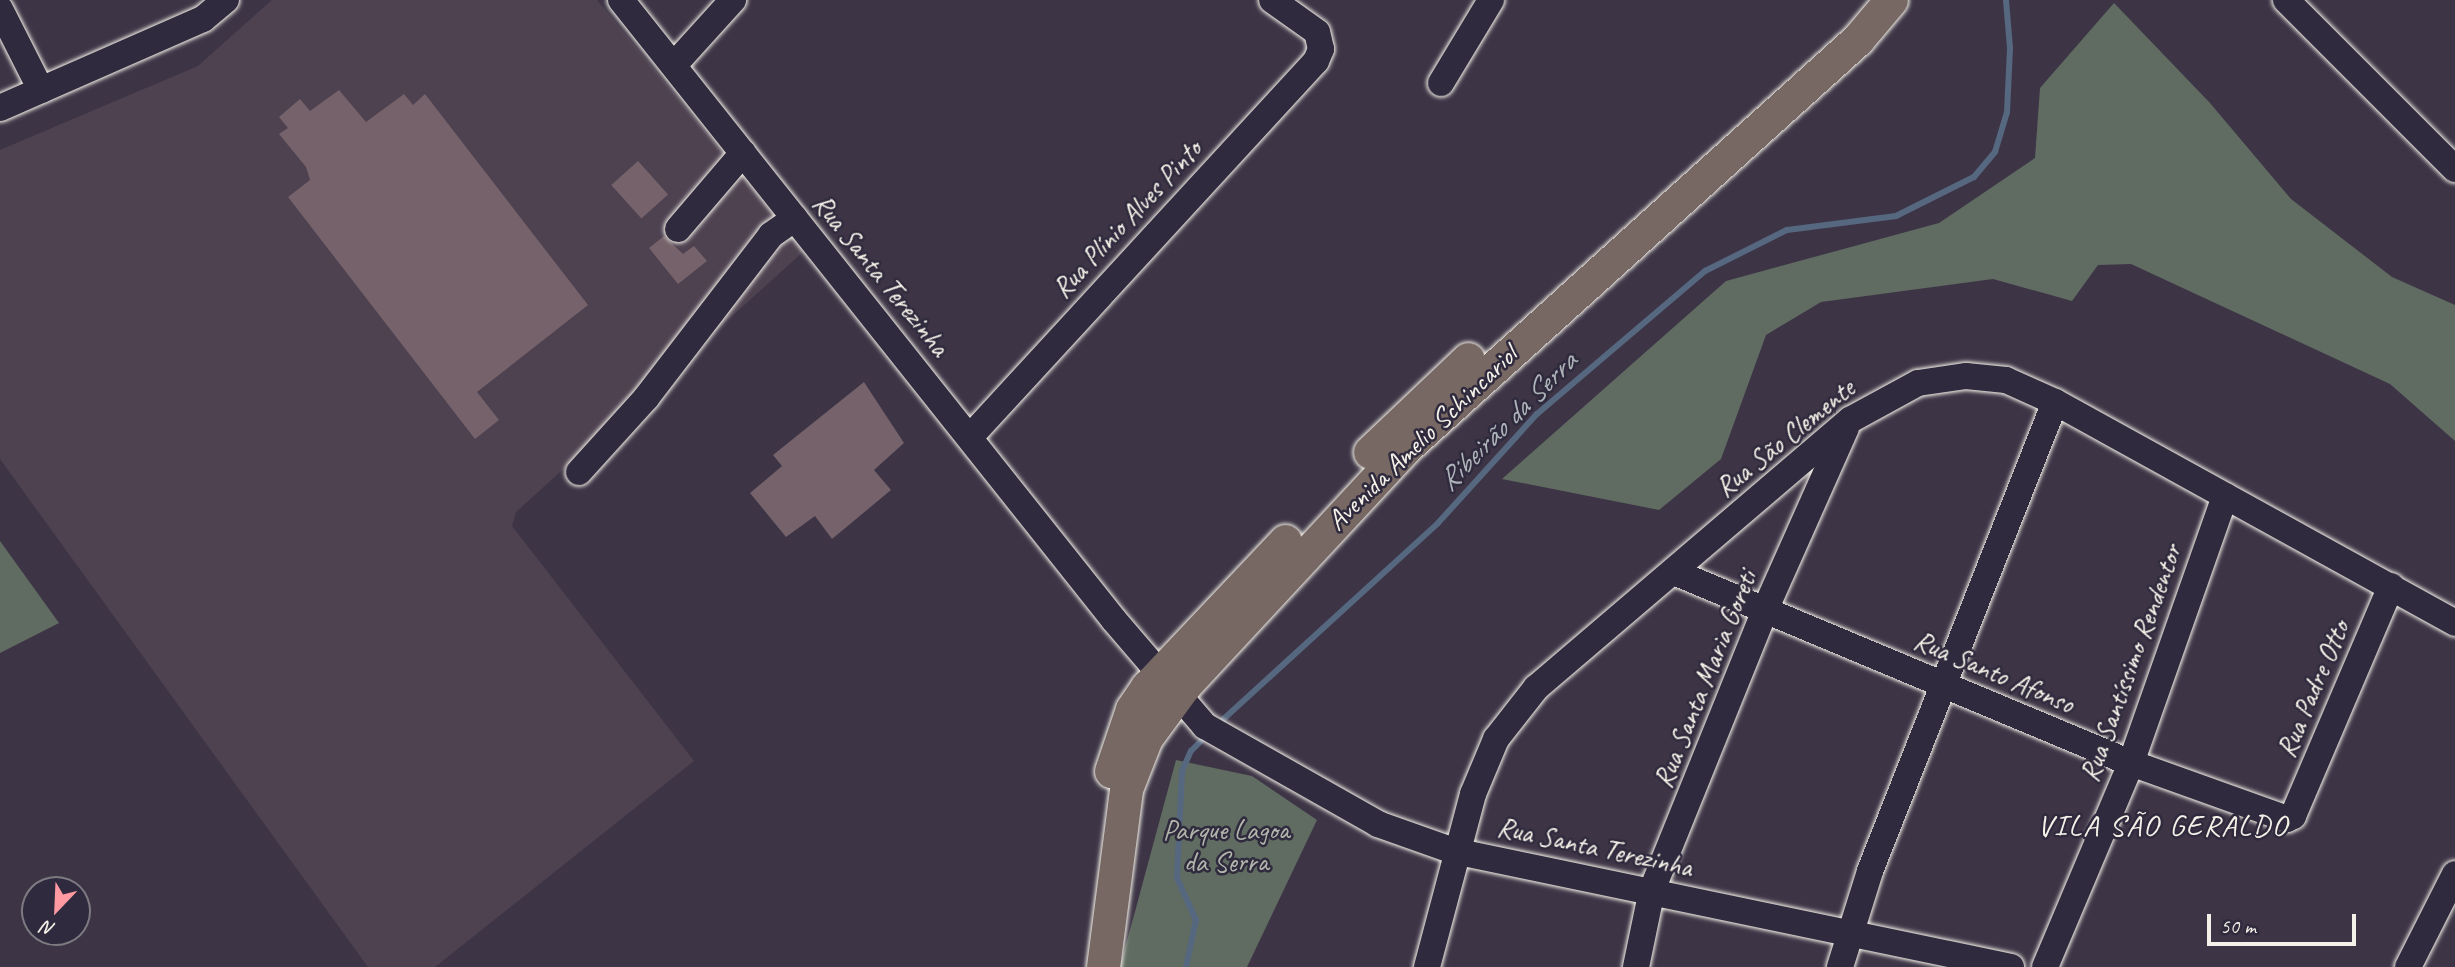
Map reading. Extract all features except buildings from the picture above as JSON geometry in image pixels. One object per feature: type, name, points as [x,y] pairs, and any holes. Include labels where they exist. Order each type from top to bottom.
[{"type":"main road","name":"Avenida Amelio Schincariol","points":[[1080,967],[1099,819],[1114,760],[1132,709],[1182,706],[1415,406],[1843,24],[1864,0]]},
{"type":"main road","name":"Avenida Amelio Schincariol","points":[[1103,967],[1126,789],[1136,757],[1405,449],[1858,40],[1891,0]]},
{"type":"street","points":[[0,108],[203,19],[226,0]]},
{"type":"street","name":"Rua Santa Terezinha","points":[[621,0],[1182,706],[1378,824],[1454,851],[1652,890],[2011,967]]},
{"type":"street","points":[[674,65],[733,0]]},
{"type":"street","name":"Rua Plínio Alves Pinto","points":[[970,437],[1316,61],[1321,40],[1272,0]]},
{"type":"street","points":[[1441,83],[1491,0]]},
{"type":"street","points":[[2286,0],[2455,169]]},
{"type":"street","points":[[0,9],[41,90]]},
{"type":"street","points":[[678,229],[743,153]]},
{"type":"street","points":[[579,472],[646,398],[771,235],[795,218]]},
{"type":"street","name":"Rua São Clemente","points":[[1427,967],[1454,851],[1496,739],[1536,688],[1850,420],[1918,383],[1966,376],[2006,380],[2055,402],[2455,622]]},
{"type":"street","points":[[1840,967],[1847,933],[1947,686],[2055,402]]},
{"type":"street","name":"Rua Santa Maria Goreti","points":[[1636,967],[1652,890],[1765,610],[1850,420]]},
{"type":"street","name":"Rua Santíssimo Rendentor","points":[[2045,967],[2131,763],[2225,496]]},
{"type":"street","name":"Rua Santo Afonso","points":[[1674,572],[2131,763],[2282,819],[2293,816]]},
{"type":"street","name":"Rua Padre Otto","points":[[2293,816],[2391,586]]},
{"type":"street","points":[[2408,967],[2455,874]]},
{"type":"shaded area","points":[[272,0],[597,0],[804,251],[516,512],[512,526],[694,761],[435,967],[368,967],[0,459],[0,150],[198,66]]},
{"type":"green space","points":[[2114,3],[2210,103],[2291,199],[2392,277],[2455,305],[2455,441],[2390,384],[2131,264],[2098,265],[2072,301],[1993,279],[1821,302],[1766,335],[1721,459],[1659,510],[1502,479],[1726,281],[1939,223],[2035,158],[2040,88]]},
{"type":"green space","points":[[0,541],[59,623],[0,653]]},
{"type":"green space","name":"Parque Lagoa da Serra","points":[[1176,760],[1252,776],[1317,820],[1247,967],[1120,967]]},
{"type":"waterway","name":"Ribeirão da Serra","points":[[1217,725],[1438,523],[1537,414],[1705,271],[1787,230],[1896,216],[1974,177],[1995,152],[2007,112],[2010,48],[2006,0]]},
{"type":"waterway","name":"Ribeirão da Serra","points":[[1186,967],[1196,920],[1177,878],[1182,771],[1191,751],[1207,735]]},
{"type":"district","name":"VILA SÃO GERALDO","points":[[2163,825]]}]
